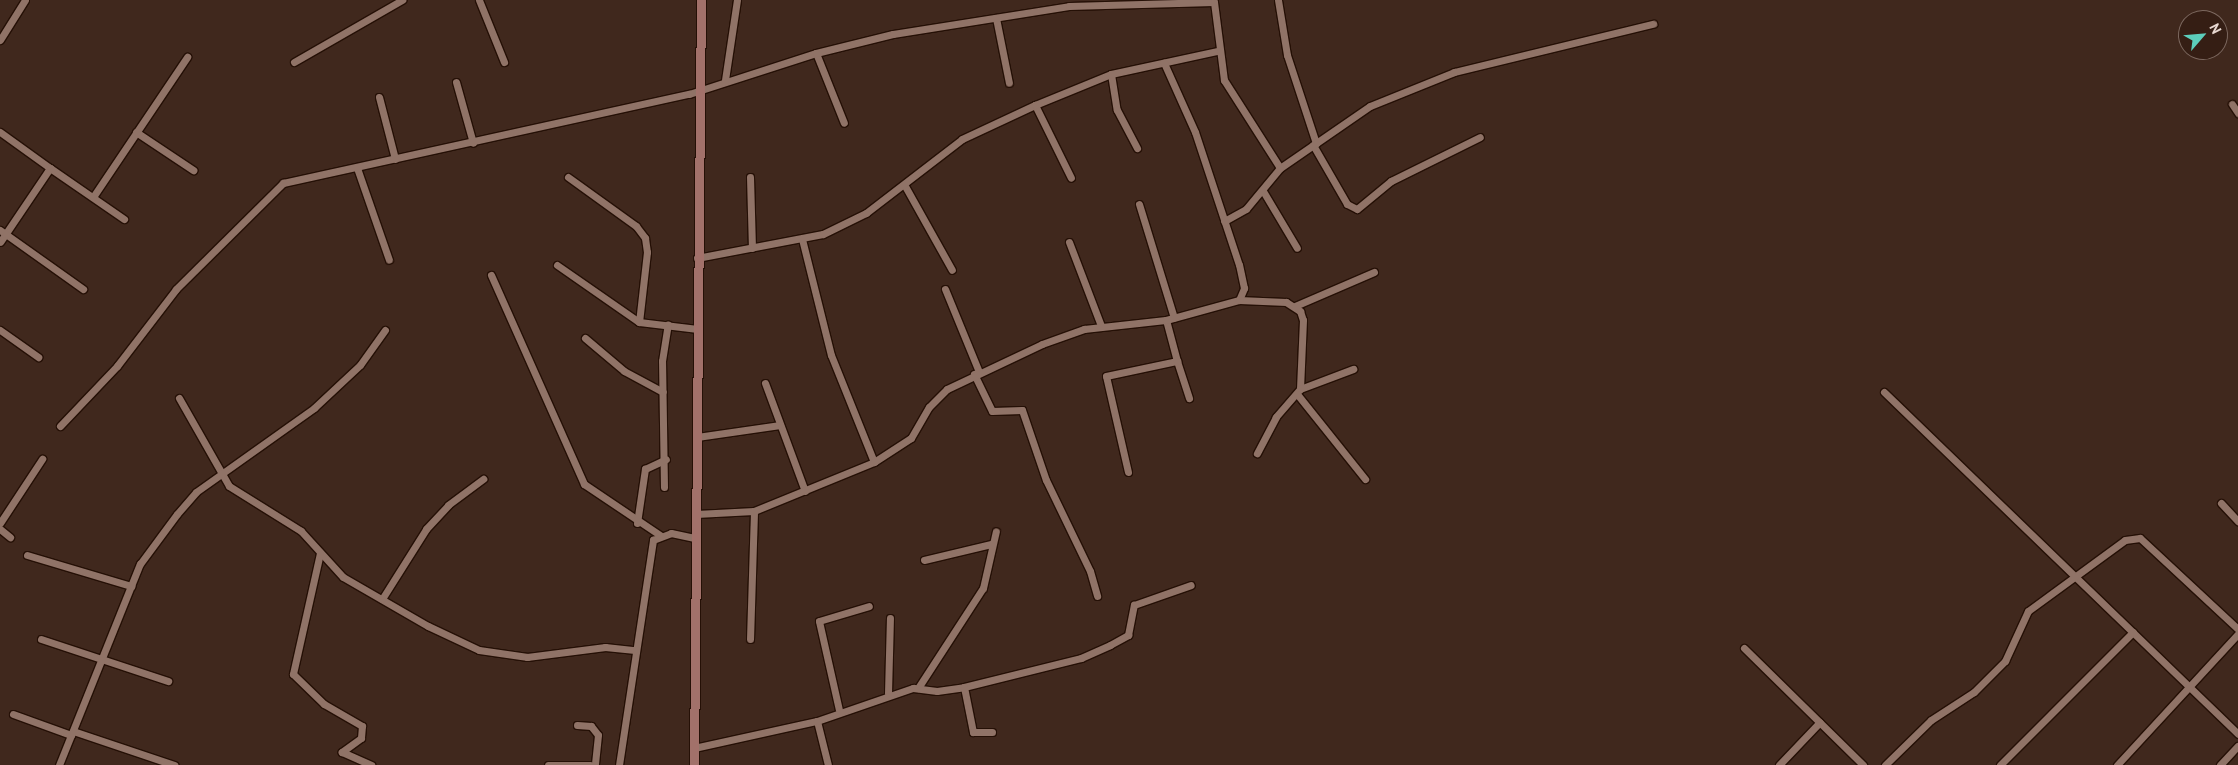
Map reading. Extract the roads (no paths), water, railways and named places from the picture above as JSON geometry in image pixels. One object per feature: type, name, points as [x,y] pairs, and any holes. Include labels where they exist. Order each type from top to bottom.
[{"type":"street","points":[[0,40],[25,0]]},
{"type":"street","points":[[294,62],[402,0]]},
{"type":"street","points":[[479,0],[504,62]]},
{"type":"street","points":[[694,765],[694,538],[697,437],[697,258],[702,89],[701,0]]},
{"type":"street","points":[[724,80],[737,0]]},
{"type":"street","points":[[1278,0],[1287,55],[1315,144],[1347,204],[1356,208],[1391,181],[1480,138]]},
{"type":"street","points":[[60,426],[117,366],[176,289],[273,188],[702,89],[724,80],[816,52],[1069,6],[1216,2],[1217,51],[1229,93],[1280,168]]},
{"type":"street","points":[[996,18],[1009,83]]},
{"type":"street","points":[[1224,221],[1246,209],[1263,191],[1280,168],[1370,106],[1454,72],[1653,24]]},
{"type":"street","points":[[697,258],[824,234],[866,213],[905,186],[962,139],[1035,105],[1112,74],[1217,51]]},
{"type":"street","points":[[816,52],[844,124]]},
{"type":"street","points":[[92,197],[187,57]]},
{"type":"street","points":[[1164,64],[1195,132],[1224,221],[1244,288],[1239,300]]},
{"type":"street","points":[[1112,74],[1117,110],[1137,148]]},
{"type":"street","points":[[456,82],[473,143]]},
{"type":"street","points":[[379,98],[395,159]]},
{"type":"street","points":[[2232,104],[2238,112]]},
{"type":"street","points":[[1035,105],[1071,178]]},
{"type":"street","points":[[0,132],[124,219]]},
{"type":"street","points":[[136,132],[193,170]]},
{"type":"street","points":[[0,242],[3,232],[50,168]]},
{"type":"street","points":[[357,168],[389,260]]},
{"type":"street","points":[[568,177],[636,226],[644,238],[647,252],[639,322]]},
{"type":"street","points":[[750,177],[752,248]]},
{"type":"street","points":[[905,186],[952,270]]},
{"type":"street","points":[[1263,191],[1297,248]]},
{"type":"street","points":[[1139,204],[1174,318]]},
{"type":"street","points":[[3,232],[83,289]]},
{"type":"street","points":[[802,239],[831,355],[874,462]]},
{"type":"street","points":[[1069,242],[1101,326]]},
{"type":"street","points":[[557,265],[639,322],[698,329]]},
{"type":"street","points":[[696,514],[754,511],[874,462],[911,438],[937,397],[977,373],[1042,344],[1101,326],[1166,320],[1239,300],[1295,306],[1374,272]]},
{"type":"street","points":[[491,275],[573,466],[584,484],[637,523],[660,535],[694,538]]},
{"type":"street","points":[[945,289],[992,411],[1022,410],[1046,480],[1090,571],[1097,596]]},
{"type":"street","points":[[1295,306],[1304,333],[1299,392],[1365,479]]},
{"type":"street","points":[[1166,320],[1177,361],[1190,398]]},
{"type":"street","points":[[664,487],[666,459],[663,392],[668,324]]},
{"type":"street","points":[[0,330],[38,357]]},
{"type":"street","points":[[59,765],[140,564],[177,514],[196,492],[314,408],[360,364],[385,330]]},
{"type":"street","points":[[585,338],[624,371],[663,392]]},
{"type":"street","points":[[1128,472],[1106,376],[1177,361]]},
{"type":"street","points":[[1257,453],[1276,417],[1299,392],[1353,369]]},
{"type":"street","points":[[765,383],[805,491]]},
{"type":"street","points":[[1884,392],[2238,734]]},
{"type":"street","points":[[179,398],[219,476],[243,498],[302,531],[343,577],[382,599],[479,650],[527,657],[605,647],[635,650]]},
{"type":"street","points":[[697,437],[780,425]]},
{"type":"street","points":[[637,523],[645,469],[666,459]]},
{"type":"street","points":[[0,523],[42,460]]},
{"type":"street","points":[[382,599],[426,529],[448,505],[483,479]]},
{"type":"street","points":[[2221,503],[2238,521]]},
{"type":"street","points":[[750,639],[756,572],[754,511]]},
{"type":"street","points":[[0,530],[10,537]]},
{"type":"street","points":[[918,688],[983,588],[991,544],[996,531]]},
{"type":"street","points":[[619,765],[653,540],[660,535]]},
{"type":"street","points":[[1885,765],[1932,720],[1974,692],[2005,661],[2028,611],[2125,540],[2140,538],[2238,629]]},
{"type":"street","points":[[924,560],[991,544]]},
{"type":"street","points":[[320,553],[292,674],[324,704],[362,726],[361,738],[342,752],[372,765]]},
{"type":"street","points":[[27,555],[131,586]]},
{"type":"street","points":[[694,748],[817,721],[839,710],[888,693],[918,688],[964,687],[1082,658],[1110,646],[1128,635],[1134,605],[1191,585]]},
{"type":"street","points":[[839,710],[818,621],[869,606]]},
{"type":"street","points":[[888,693],[890,618]]},
{"type":"street","points":[[2000,765],[2133,632]]},
{"type":"street","points":[[2117,765],[2191,689],[2238,634]]},
{"type":"street","points":[[41,639],[168,682]]},
{"type":"street","points":[[1744,648],[1863,765]]},
{"type":"street","points":[[964,687],[973,732],[992,732]]},
{"type":"street","points":[[13,714],[174,765]]},
{"type":"street","points":[[817,721],[828,765]]},
{"type":"street","points":[[1779,765],[1820,722]]},
{"type":"street","points":[[577,725],[591,726],[598,735],[595,765]]},
{"type":"street","points":[[2220,765],[2238,746]]},
{"type":"street","points":[[548,765],[590,765]]}]
